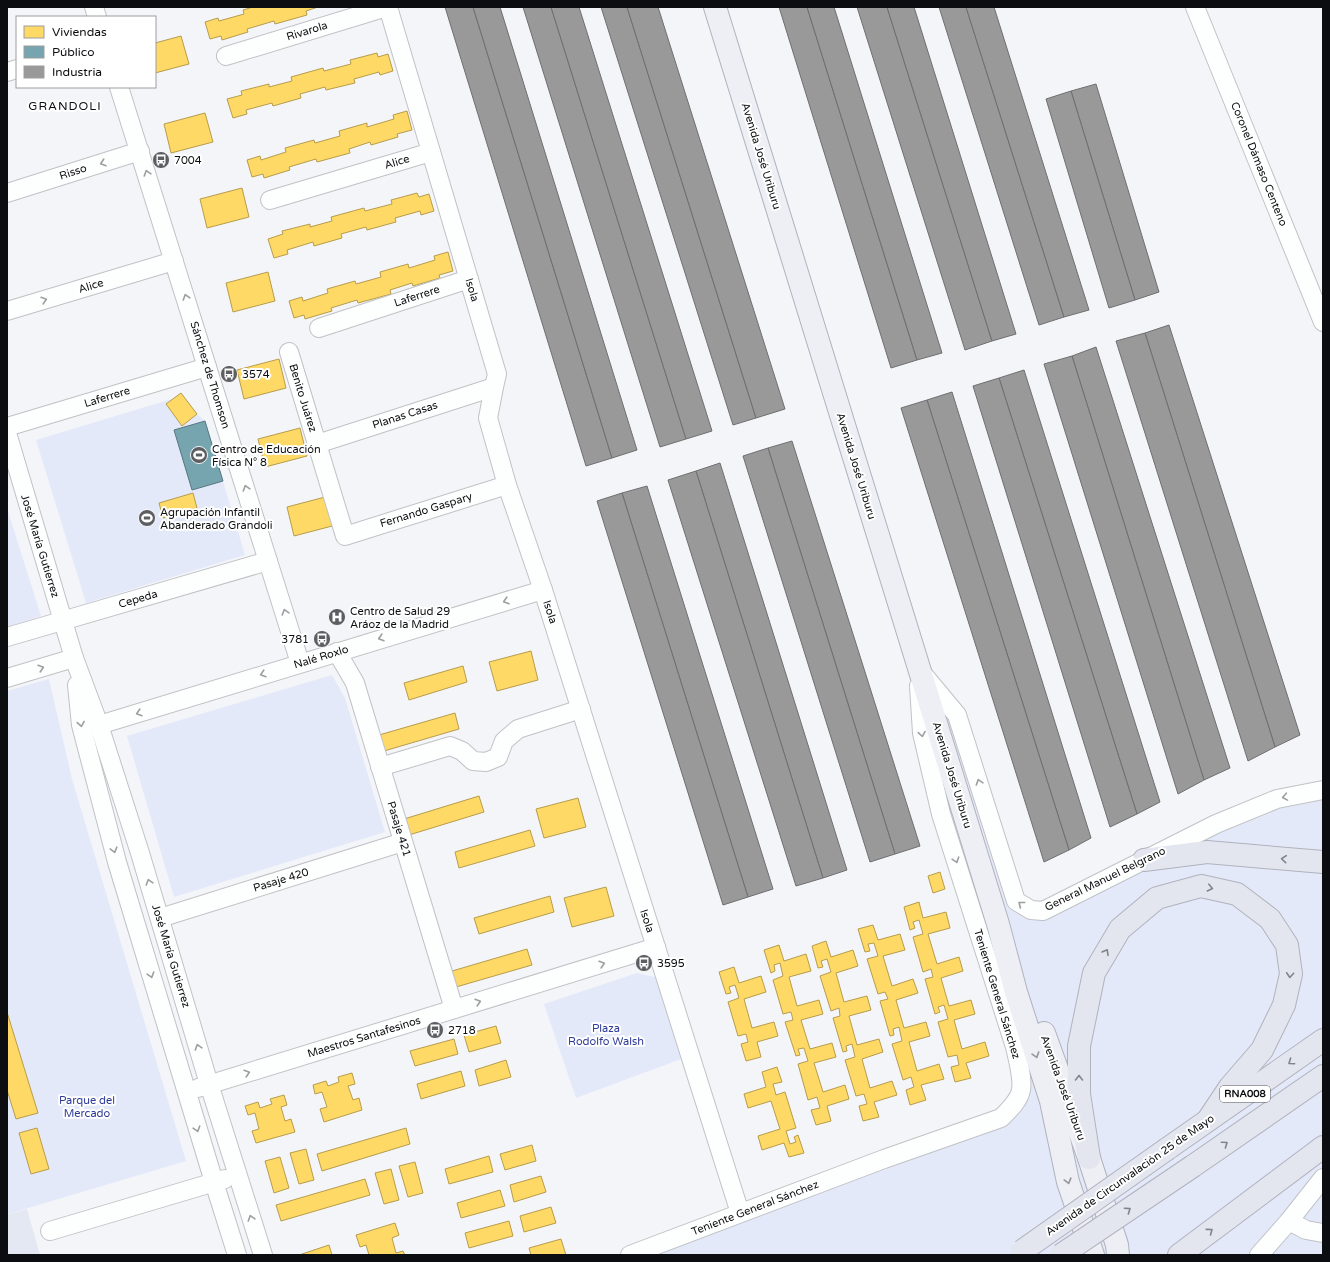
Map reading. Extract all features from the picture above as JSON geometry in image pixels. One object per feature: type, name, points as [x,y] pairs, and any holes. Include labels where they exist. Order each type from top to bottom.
[{"type":"highway","points":[[1144,860],[1207,852],[1323,862]]},
{"type":"highway","points":[[1089,1158],[1079,1094],[1079,1046],[1094,974],[1120,929],[1157,898],[1201,886],[1237,894],[1270,918],[1287,945],[1291,974],[1284,1005],[1262,1050],[1230,1087],[1208,1120]]},
{"type":"highway","name":"Avenida de Circunvalación 25 de Mayo","points":[[1018,1253],[1323,1040]]},
{"type":"highway","name":"RNA008","points":[[1061,1255],[1323,1076]]},
{"type":"highway","points":[[1178,1255],[1323,1147]]},
{"type":"main road","name":"Avenida José Uriburu","points":[[715,7],[998,924],[1016,992],[1051,1101],[1068,1182],[1093,1255]]},
{"type":"main road","name":"Avenida José Uriburu","points":[[998,924],[1025,984],[1058,1070],[1089,1158],[1117,1245],[1118,1255]]},
{"type":"street","name":"Rivarola","points":[[226,56],[388,7]]},
{"type":"street","name":"Isola","points":[[388,7],[497,374],[488,418],[507,485],[543,590],[581,709],[648,950],[740,1214]]},
{"type":"street","name":"Coronel Dámaso Centeno","points":[[1195,7],[1323,320]]},
{"type":"street","name":"Sánchez de Thomson","points":[[119,88],[208,366],[300,663]]},
{"type":"street","name":"Risso","points":[[7,193],[140,151]]},
{"type":"street","name":"Alice","points":[[270,200],[431,152]]},
{"type":"street","name":"Alice","points":[[7,311],[174,261]]},
{"type":"street","name":"Laferrere","points":[[319,328],[469,279]]},
{"type":"street","name":"Benito Juárez","points":[[289,352],[344,536]]},
{"type":"street","name":"Laferrere","points":[[7,427],[208,366]]},
{"type":"street","name":"Planas Casas","points":[[316,444],[494,387]]},
{"type":"street","name":"José María Gutierrez","points":[[7,433],[74,658],[99,725],[160,918],[209,1084],[263,1255]]},
{"type":"street","name":"Fernando Gaspary","points":[[344,536],[507,485]]},
{"type":"street","name":"Cepeda","points":[[7,638],[268,560]]},
{"type":"street","name":"Nalé Roxlo","points":[[99,725],[543,590]]},
{"type":"street","name":"Pasaje 421","points":[[337,652],[355,683],[454,1009]]},
{"type":"street","name":"José María Gutierrez","points":[[74,658],[80,725],[117,862],[237,1255]]},
{"type":"street","points":[[7,678],[74,658]]},
{"type":"street","name":"General Manuel Belgrano","points":[[918,667],[957,715],[1016,901],[1030,910],[1043,911],[1216,824],[1277,799],[1323,790]]},
{"type":"street","name":"Teniente General Sánchez","points":[[630,1255],[884,1159],[1000,1118],[1011,1108],[1021,1091],[1020,1068],[1015,1047],[941,814],[922,732],[918,667]]},
{"type":"street","points":[[380,767],[450,746],[462,751],[473,760],[486,762],[498,757],[504,741],[518,729],[581,709]]},
{"type":"street","name":"Pasaje 420","points":[[160,918],[403,842]]},
{"type":"street","name":"Maestros Santafesinos","points":[[186,1091],[648,950]]},
{"type":"street","points":[[50,1231],[238,1175]]},
{"type":"street","points":[[1259,1255],[1289,1221],[1323,1178]]},
{"type":"street","points":[[1289,1221],[1306,1230],[1323,1233]]},
{"type":"shaded area","points":[[7,1209],[9,1214],[27,1209],[40,1255],[7,1255]]},
{"type":"green space","name":"Agrupación Infantil Abanderado Grandoli","points":[[181,393],[197,414],[205,421],[245,555],[86,603],[36,440],[175,398]]},
{"type":"green space","points":[[7,508],[41,616],[7,627]]},
{"type":"green space","points":[[918,667],[957,715],[1016,901],[1031,910],[1216,824],[1323,790],[1323,1255],[630,1255],[1000,1118],[1021,1091],[965,889]]},
{"type":"green space","points":[[332,675],[345,698],[385,832],[174,897],[127,736]]},
{"type":"green space","name":"Parque del Mercado","points":[[49,679],[72,779],[186,1161],[8,1214],[7,691]]},
{"type":"green space","name":"Plaza Rodolfo Walsh","points":[[637,973],[659,978],[684,1058],[576,1098],[544,1004]]},
{"type":"building: Viviendas","points":[[253,7],[318,7],[306,11],[307,15],[275,24],[274,21],[247,29],[248,32],[222,40],[221,36],[210,39],[205,22],[218,18],[219,21],[244,14],[243,10]]},
{"type":"building: Viviendas","points":[[181,36],[189,64],[156,73],[156,43]]},
{"type":"building: Viviendas","points":[[377,53],[378,57],[388,54],[393,71],[380,75],[379,72],[354,79],[355,83],[326,90],[325,87],[300,94],[301,98],[273,106],[272,103],[246,110],[247,114],[233,118],[227,99],[242,95],[241,91],[269,84],[269,87],[292,81],[291,77],[323,68],[324,71],[351,64],[350,60]]},
{"type":"building: Viviendas","points":[[407,111],[412,130],[397,134],[398,137],[371,145],[370,142],[349,149],[350,153],[317,162],[316,159],[289,167],[290,170],[264,178],[263,174],[252,177],[247,160],[260,156],[261,160],[286,152],[285,148],[314,140],[315,143],[340,136],[339,131],[367,123],[367,127],[394,119],[393,115]]},
{"type":"building: Viviendas","points":[[205,113],[213,142],[171,153],[164,124]]},
{"type":"building: Viviendas","points":[[242,188],[249,217],[207,228],[200,199]]},
{"type":"building: Viviendas","points":[[417,193],[419,197],[429,194],[434,211],[421,215],[420,211],[395,218],[396,222],[367,230],[366,227],[341,234],[342,238],[314,246],[313,242],[287,250],[288,254],[274,258],[268,239],[283,234],[282,231],[310,224],[310,227],[332,221],[331,217],[364,208],[365,211],[392,204],[391,200]]},
{"type":"building: Viviendas","points":[[448,252],[453,271],[439,275],[440,278],[413,286],[412,283],[390,290],[391,294],[358,303],[357,300],[331,308],[332,311],[305,319],[304,315],[294,318],[289,301],[302,297],[303,301],[328,293],[327,289],[355,281],[356,284],[381,277],[380,272],[408,264],[409,268],[435,260],[434,256]]},
{"type":"building: Viviendas","points":[[268,272],[275,301],[233,312],[226,283]]},
{"type":"building: Viviendas","points":[[279,359],[286,388],[244,399],[237,370]]},
{"type":"building: Viviendas","points":[[181,393],[197,414],[182,426],[166,404]]},
{"type":"building: Viviendas","points":[[300,428],[307,456],[265,467],[258,439]]},
{"type":"building: Viviendas","points":[[193,493],[197,508],[163,518],[159,503]]},
{"type":"building: Viviendas","points":[[329,496],[336,525],[294,536],[287,507]]},
{"type":"building: Viviendas","points":[[531,651],[538,680],[497,691],[489,662]]},
{"type":"building: Viviendas","points":[[463,666],[467,682],[409,700],[404,683]]},
{"type":"building: Viviendas","points":[[455,713],[459,729],[384,751],[379,735]]},
{"type":"building: Viviendas","points":[[479,796],[484,812],[409,835],[404,819]]},
{"type":"building: Viviendas","points":[[578,798],[586,827],[544,838],[536,809]]},
{"type":"building: Viviendas","points":[[530,830],[535,846],[459,868],[455,852]]},
{"type":"building: Viviendas","points":[[940,872],[945,889],[933,893],[928,876]]},
{"type":"building: Viviendas","points":[[606,887],[614,916],[572,927],[564,898]]},
{"type":"building: Viviendas","points":[[550,896],[554,912],[479,934],[474,918]]},
{"type":"building: Viviendas","points":[[919,902],[923,918],[946,912],[950,928],[928,934],[937,964],[959,957],[963,971],[941,978],[949,1006],[971,1000],[975,1014],[954,1020],[962,1049],[985,1042],[989,1056],[966,1063],[971,1078],[955,1082],[951,1067],[959,1065],[957,1055],[948,1057],[938,1022],[948,1019],[944,1005],[938,1007],[940,1012],[935,1014],[925,979],[933,977],[931,969],[923,972],[913,937],[923,934],[919,920],[913,922],[915,928],[910,930],[904,907]]},
{"type":"building: Viviendas","points":[[873,925],[878,940],[900,934],[905,950],[883,956],[892,986],[913,979],[918,993],[896,1000],[904,1028],[926,1022],[930,1036],[909,1042],[917,1071],[939,1064],[944,1079],[921,1085],[926,1100],[910,1105],[906,1090],[914,1087],[911,1077],[903,1080],[892,1044],[902,1041],[899,1027],[893,1029],[894,1035],[890,1036],[880,1001],[888,999],[885,992],[878,994],[867,959],[878,956],[874,943],[868,944],[870,951],[865,952],[858,929]]},
{"type":"building: Viviendas","points":[[826,941],[831,957],[853,950],[858,966],[836,973],[844,1002],[867,996],[871,1010],[849,1016],[857,1045],[879,1039],[883,1052],[862,1059],[870,1088],[892,1081],[897,1095],[874,1102],[879,1117],[863,1121],[859,1106],[867,1104],[864,1094],[856,1096],[845,1060],[855,1057],[852,1044],[846,1046],[847,1051],[843,1052],[833,1018],[840,1016],[839,1008],[831,1011],[820,976],[831,972],[827,959],[821,961],[823,967],[818,968],[812,946]]},
{"type":"building: Viviendas","points":[[779,945],[784,961],[806,954],[811,971],[789,977],[797,1006],[819,1000],[823,1014],[801,1020],[810,1049],[832,1043],[836,1057],[814,1063],[823,1092],[845,1085],[849,1099],[827,1106],[831,1121],[816,1125],[811,1110],[820,1108],[817,1097],[808,1100],[798,1064],[808,1061],[804,1048],[798,1049],[800,1055],[796,1056],[785,1022],[793,1020],[791,1012],[783,1014],[773,980],[783,976],[780,963],[774,965],[775,971],[771,973],[764,950]]},
{"type":"building: Viviendas","points":[[527,949],[532,965],[456,987],[452,971]]},
{"type":"building: Viviendas","points":[[734,967],[739,983],[761,976],[766,992],[744,999],[752,1028],[774,1022],[778,1036],[757,1042],[761,1057],[746,1061],[741,1044],[748,1042],[746,1034],[738,1036],[728,1002],[739,998],[735,985],[729,987],[731,993],[726,994],[719,972]]},
{"type":"building: Viviendas","points":[[7,1012],[38,1113],[16,1119],[7,1090]]},
{"type":"building: Viviendas","points":[[496,1026],[501,1043],[469,1052],[464,1035]]},
{"type":"building: Viviendas","points":[[454,1039],[458,1054],[415,1066],[410,1051]]},
{"type":"building: Viviendas","points":[[506,1060],[511,1077],[479,1086],[475,1070]]},
{"type":"building: Viviendas","points":[[777,1067],[782,1082],[773,1084],[776,1095],[785,1092],[796,1128],[786,1131],[790,1144],[796,1142],[794,1137],[798,1135],[804,1153],[789,1157],[784,1143],[762,1150],[758,1136],[780,1129],[771,1101],[748,1108],[744,1094],[766,1087],[762,1072]]},
{"type":"building: Viviendas","points":[[461,1071],[465,1086],[421,1099],[417,1084]]},
{"type":"building: Viviendas","points":[[352,1073],[355,1084],[348,1086],[353,1100],[359,1098],[362,1110],[324,1122],[320,1109],[327,1107],[322,1092],[315,1094],[313,1085],[326,1081],[328,1086],[339,1082],[338,1077]]},
{"type":"building: Viviendas","points":[[284,1095],[287,1105],[281,1107],[285,1121],[291,1119],[295,1132],[256,1143],[252,1131],[259,1129],[255,1113],[248,1115],[245,1106],[258,1102],[260,1108],[272,1104],[270,1099]]},
{"type":"building: Viviendas","points":[[37,1128],[49,1169],[31,1174],[19,1133]]},
{"type":"building: Viviendas","points":[[406,1128],[410,1144],[322,1171],[317,1154]]},
{"type":"building: Viviendas","points":[[532,1145],[536,1161],[505,1170],[500,1154]]},
{"type":"building: Viviendas","points":[[306,1149],[314,1180],[299,1184],[290,1153]]},
{"type":"building: Viviendas","points":[[489,1156],[493,1172],[449,1184],[445,1169]]},
{"type":"building: Viviendas","points":[[280,1157],[289,1188],[274,1193],[265,1161]]},
{"type":"building: Viviendas","points":[[415,1162],[423,1193],[408,1197],[399,1166]]},
{"type":"building: Viviendas","points":[[391,1169],[399,1200],[384,1204],[375,1173]]},
{"type":"building: Viviendas","points":[[541,1176],[546,1192],[514,1202],[510,1185]]},
{"type":"building: Viviendas","points":[[365,1179],[370,1195],[281,1221],[276,1205]]},
{"type":"building: Viviendas","points":[[500,1190],[505,1206],[461,1218],[457,1203]]},
{"type":"building: Viviendas","points":[[551,1207],[556,1223],[524,1232],[520,1216]]},
{"type":"building: Viviendas","points":[[509,1221],[513,1236],[469,1248],[465,1233]]},
{"type":"building: Viviendas","points":[[395,1223],[399,1235],[392,1238],[396,1253],[403,1251],[405,1255],[369,1255],[366,1245],[360,1247],[356,1235]]},
{"type":"building: Viviendas","points":[[561,1239],[566,1255],[531,1255],[529,1248]]},
{"type":"building: Viviendas","points":[[329,1245],[332,1255],[299,1255]]},
{"type":"building: Público","points":[[205,421],[223,481],[192,490],[174,430]]},
{"type":"building: Industria","points":[[445,7],[473,7],[612,458],[586,466]]},
{"type":"building: Industria","points":[[473,7],[500,7],[637,450],[612,458]]},
{"type":"building: Industria","points":[[523,7],[551,7],[686,439],[660,447]]},
{"type":"building: Industria","points":[[551,7],[579,7],[712,431],[686,439]]},
{"type":"building: Industria","points":[[601,7],[627,7],[756,418],[733,425]]},
{"type":"building: Industria","points":[[627,7],[658,7],[785,409],[756,418]]},
{"type":"building: Industria","points":[[779,7],[807,7],[917,360],[891,368]]},
{"type":"building: Industria","points":[[807,7],[834,7],[942,353],[917,360]]},
{"type":"building: Industria","points":[[857,7],[887,7],[992,341],[965,350]]},
{"type":"building: Industria","points":[[887,7],[914,7],[1016,334],[992,341]]},
{"type":"building: Industria","points":[[939,7],[966,7],[1064,317],[1039,325]]},
{"type":"building: Industria","points":[[966,7],[994,7],[1089,310],[1064,317]]},
{"type":"building: Industria","points":[[1096,84],[1159,292],[1135,300],[1071,91]]},
{"type":"building: Industria","points":[[1071,91],[1135,300],[1109,308],[1046,99]]},
{"type":"building: Industria","points":[[1169,325],[1300,735],[1275,747],[1145,333]]},
{"type":"building: Industria","points":[[1145,333],[1275,747],[1248,761],[1116,341]]},
{"type":"building: Industria","points":[[1096,347],[1230,768],[1204,780],[1072,356]]},
{"type":"building: Industria","points":[[1072,356],[1204,780],[1178,794],[1044,364]]},
{"type":"building: Industria","points":[[1024,370],[1160,802],[1137,814],[999,378]]},
{"type":"building: Industria","points":[[999,378],[1137,814],[1110,827],[973,386]]},
{"type":"building: Industria","points":[[952,392],[1091,838],[1069,850],[927,400]]},
{"type":"building: Industria","points":[[927,400],[1069,850],[1044,862],[901,408]]},
{"type":"building: Industria","points":[[792,441],[920,846],[895,854],[768,448]]},
{"type":"building: Industria","points":[[768,448],[895,854],[870,862],[743,456]]},
{"type":"building: Industria","points":[[720,463],[847,870],[823,878],[696,471]]},
{"type":"building: Industria","points":[[696,471],[823,878],[796,886],[668,480]]},
{"type":"building: Industria","points":[[647,486],[773,889],[748,897],[622,493]]},
{"type":"building: Industria","points":[[622,493],[748,897],[723,905],[597,501]]},
{"type":"place","name":"7004","points":[[161,160]]},
{"type":"place","name":"3574","points":[[229,374]]},
{"type":"place","name":"Centro de Educación Física N° 8","points":[[199,455]]},
{"type":"place","name":"Agrupación Infantil Abanderado Grandoli","points":[[147,518]]},
{"type":"place","name":"Centro de Salud 29 Aráoz de la Madrid","points":[[337,617]]},
{"type":"place","name":"3781","points":[[322,639]]},
{"type":"place","name":"3595","points":[[644,963]]},
{"type":"place","name":"2718","points":[[435,1030]]},
{"type":"district","name":"GRANDOLI","points":[[65,106]]}]
